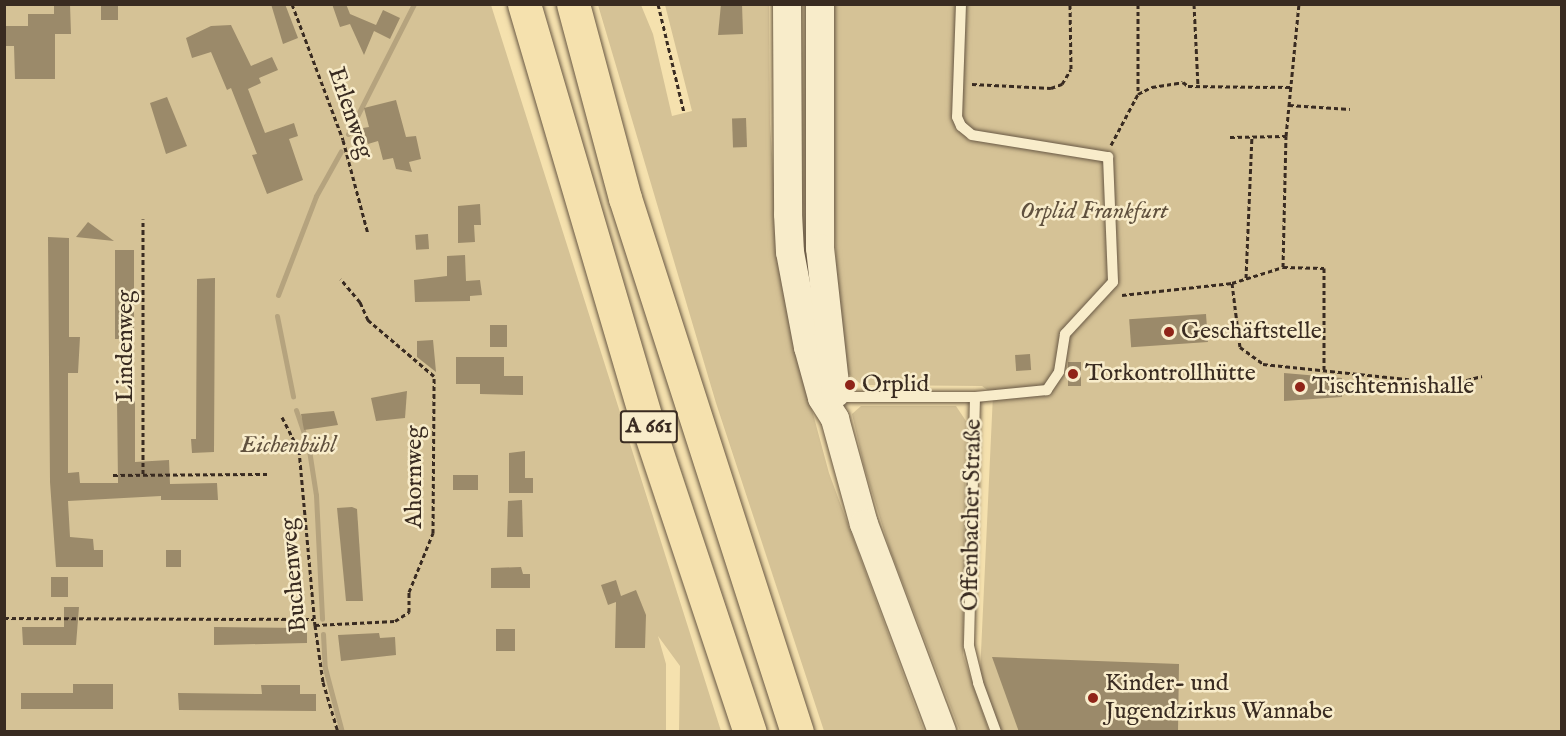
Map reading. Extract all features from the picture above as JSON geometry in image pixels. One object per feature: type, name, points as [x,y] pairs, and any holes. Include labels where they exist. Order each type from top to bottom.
[{"type":"highway","name":"A 661","points":[[524,4],[650,432],[750,732]]},
{"type":"highway","name":"A 661","points":[[573,4],[625,198],[796,732]]},
{"type":"main road","points":[[787,4],[790,252],[864,524],[942,732]]},
{"type":"main road","points":[[820,4],[820,248],[831,405]]},
{"type":"lane","points":[[961,4],[957,117],[972,135],[1108,157],[1113,282],[1103,297],[1065,334],[1059,372],[1047,390],[975,397]]},
{"type":"lane","name":"Offenbacher Straße","points":[[831,405],[975,397],[969,646],[978,683],[996,732]]},
{"type":"path","name":"Erlenweg","points":[[292,4],[343,140],[368,234]]},
{"type":"path","points":[[658,4],[684,112]]},
{"type":"path","points":[[958,84],[1052,88],[1062,84],[1071,69],[1070,4]]},
{"type":"path","points":[[1108,157],[1113,137],[1138,94],[1138,4]]},
{"type":"path","points":[[1194,4],[1198,86]]},
{"type":"path","points":[[1283,267],[1286,136],[1299,4]]},
{"type":"path","points":[[1138,94],[1152,87],[1183,82],[1198,86],[1290,87]]},
{"type":"path","points":[[1288,105],[1350,109]]},
{"type":"path","points":[[1230,137],[1286,136]]},
{"type":"path","points":[[1246,278],[1252,137]]},
{"type":"path","name":"Lindenweg","points":[[143,219],[143,474]]},
{"type":"path","points":[[1103,297],[1232,283],[1283,267],[1324,268],[1324,372]]},
{"type":"path","name":"Ahornweg","points":[[315,625],[395,621],[409,612],[409,592],[433,533],[434,376],[368,320],[360,302],[341,279]]},
{"type":"path","points":[[1232,283],[1240,347],[1263,364],[1452,384],[1482,376]]},
{"type":"path","name":"Buchenweg","points":[[282,417],[299,450],[314,619],[323,682],[338,732]]},
{"type":"path","points":[[113,475],[267,474]]},
{"type":"path","points":[[4,618],[314,619]]},
{"type":"green space","name":"Eichenbühl","points":[[4,5],[491,5],[721,731],[679,731],[680,666],[658,636],[666,664],[666,731],[5,731]]},
{"type":"green space","points":[[598,5],[641,5],[653,34],[672,116],[692,111],[665,5],[769,5],[770,124],[777,228],[798,358],[829,473],[924,731],[824,731],[716,403]]},
{"type":"green space","name":"Orplid Frankfurt","points":[[834,5],[1561,5],[1561,731],[1000,731],[980,674],[993,394],[982,386],[862,385],[846,372],[837,294],[832,147]]},
{"type":"green space","points":[[861,406],[956,406],[966,421],[963,655],[989,731],[960,731],[889,547],[864,466],[852,414]]},
{"type":"building","points":[[54,4],[70,4],[71,34],[55,34],[55,79],[15,79],[14,46],[4,46],[4,26],[28,26],[28,14],[54,14]]},
{"type":"building","points":[[101,4],[118,4],[118,20],[101,20]]},
{"type":"building","points":[[271,4],[285,4],[298,38],[283,44]]},
{"type":"building","points":[[332,4],[346,4],[350,14],[376,25],[383,10],[400,18],[390,39],[374,31],[364,55],[350,24],[340,27]]},
{"type":"building","points":[[721,4],[742,4],[743,34],[718,35]]},
{"type":"building","points":[[231,25],[251,66],[272,57],[278,70],[259,78],[261,83],[248,89],[265,133],[294,123],[298,136],[289,139],[303,180],[267,194],[252,155],[257,154],[231,88],[227,90],[211,52],[192,58],[186,38],[211,26]]},
{"type":"building","points":[[167,97],[187,146],[166,154],[150,103]]},
{"type":"building","points":[[396,100],[406,137],[416,136],[421,159],[409,162],[412,172],[396,169],[393,158],[383,160],[378,141],[368,144],[363,128],[369,127],[364,108]]},
{"type":"building","points":[[732,118],[746,118],[747,147],[733,147]]},
{"type":"building","points":[[480,204],[481,225],[474,225],[475,242],[458,243],[458,206]]},
{"type":"building","points":[[88,222],[114,241],[76,237]]},
{"type":"building","points":[[428,234],[429,249],[416,250],[415,235]]},
{"type":"building","points":[[48,237],[69,238],[69,337],[80,337],[78,373],[68,373],[68,473],[79,472],[80,483],[118,483],[117,401],[135,401],[135,462],[169,460],[170,484],[217,483],[218,500],[161,500],[161,496],[68,501],[70,537],[93,539],[94,550],[103,550],[103,567],[56,567],[50,482]]},
{"type":"building","points":[[115,250],[134,250],[134,339],[115,339]]},
{"type":"building","points":[[465,255],[466,281],[480,280],[482,295],[470,296],[470,301],[415,302],[414,280],[447,276],[447,256]]},
{"type":"building","points":[[215,278],[214,452],[192,453],[191,439],[196,439],[197,279]]},
{"type":"building","name":"Geschäftstelle","points":[[1206,314],[1208,342],[1131,347],[1129,319]]},
{"type":"building","points":[[490,325],[507,325],[507,347],[490,347]]},
{"type":"building","points":[[433,340],[436,372],[417,357],[417,341]]},
{"type":"building","points":[[1030,354],[1031,370],[1016,371],[1015,355]]},
{"type":"building","points":[[456,357],[504,357],[504,376],[523,376],[523,395],[480,394],[480,384],[456,384]]},
{"type":"building","name":"Torkontrollhütte","points":[[1068,362],[1081,362],[1081,386],[1068,386]]},
{"type":"building","name":"Tischtennishalle","points":[[1284,373],[1342,378],[1342,397],[1284,401]]},
{"type":"building","points":[[407,391],[405,418],[376,421],[371,398]]},
{"type":"building","points":[[334,411],[338,425],[304,430],[301,414]]},
{"type":"building","points":[[525,451],[525,478],[533,478],[533,493],[509,493],[509,453]]},
{"type":"building","points":[[453,475],[478,475],[478,490],[453,490]]},
{"type":"building","points":[[522,500],[523,537],[507,537],[508,501]]},
{"type":"building","points":[[337,508],[357,509],[363,601],[346,601]]},
{"type":"building","points":[[166,550],[181,550],[181,567],[166,567]]},
{"type":"building","points":[[521,567],[523,574],[530,574],[530,588],[491,588],[491,568]]},
{"type":"building","points":[[51,577],[68,577],[68,597],[51,597]]},
{"type":"building","points":[[616,580],[621,596],[636,590],[646,615],[645,648],[615,648],[616,602],[608,605],[601,585]]},
{"type":"building","points":[[64,607],[79,607],[76,645],[23,645],[22,627],[64,627]]},
{"type":"building","points":[[214,627],[307,628],[307,643],[214,645]]},
{"type":"building","points":[[496,629],[515,629],[515,651],[496,651]]},
{"type":"building","points":[[379,633],[380,638],[395,637],[396,655],[341,661],[338,635]]},
{"type":"building","name":"Kinder- und Jugendzirkus Wannabe","points":[[992,657],[1179,664],[1178,732],[1019,732]]},
{"type":"building","points":[[73,684],[113,684],[113,709],[21,709],[21,693],[73,693]]},
{"type":"building","points":[[261,685],[300,685],[300,694],[316,694],[316,711],[179,710],[178,693],[262,694]]},
{"type":"waterway","points":[[348,134],[414,4]]},
{"type":"waterway","points":[[278,295],[316,196],[341,151]]},
{"type":"waterway","points":[[277,316],[293,396]]},
{"type":"waterway","points":[[296,410],[306,439]]},
{"type":"waterway","points":[[309,450],[316,495],[322,619]]},
{"type":"waterway","points":[[323,634],[325,668],[342,732]]},
{"type":"place","name":"Geschäftstelle","points":[[1169,332]]},
{"type":"place","name":"Torkontrollhütte","points":[[1073,374]]},
{"type":"place","name":"Orplid","points":[[850,385]]},
{"type":"place","name":"Tischtennishalle","points":[[1300,387]]},
{"type":"place","name":"Kinder- und Jugendzirkus Wannabe","points":[[1093,698]]}]
